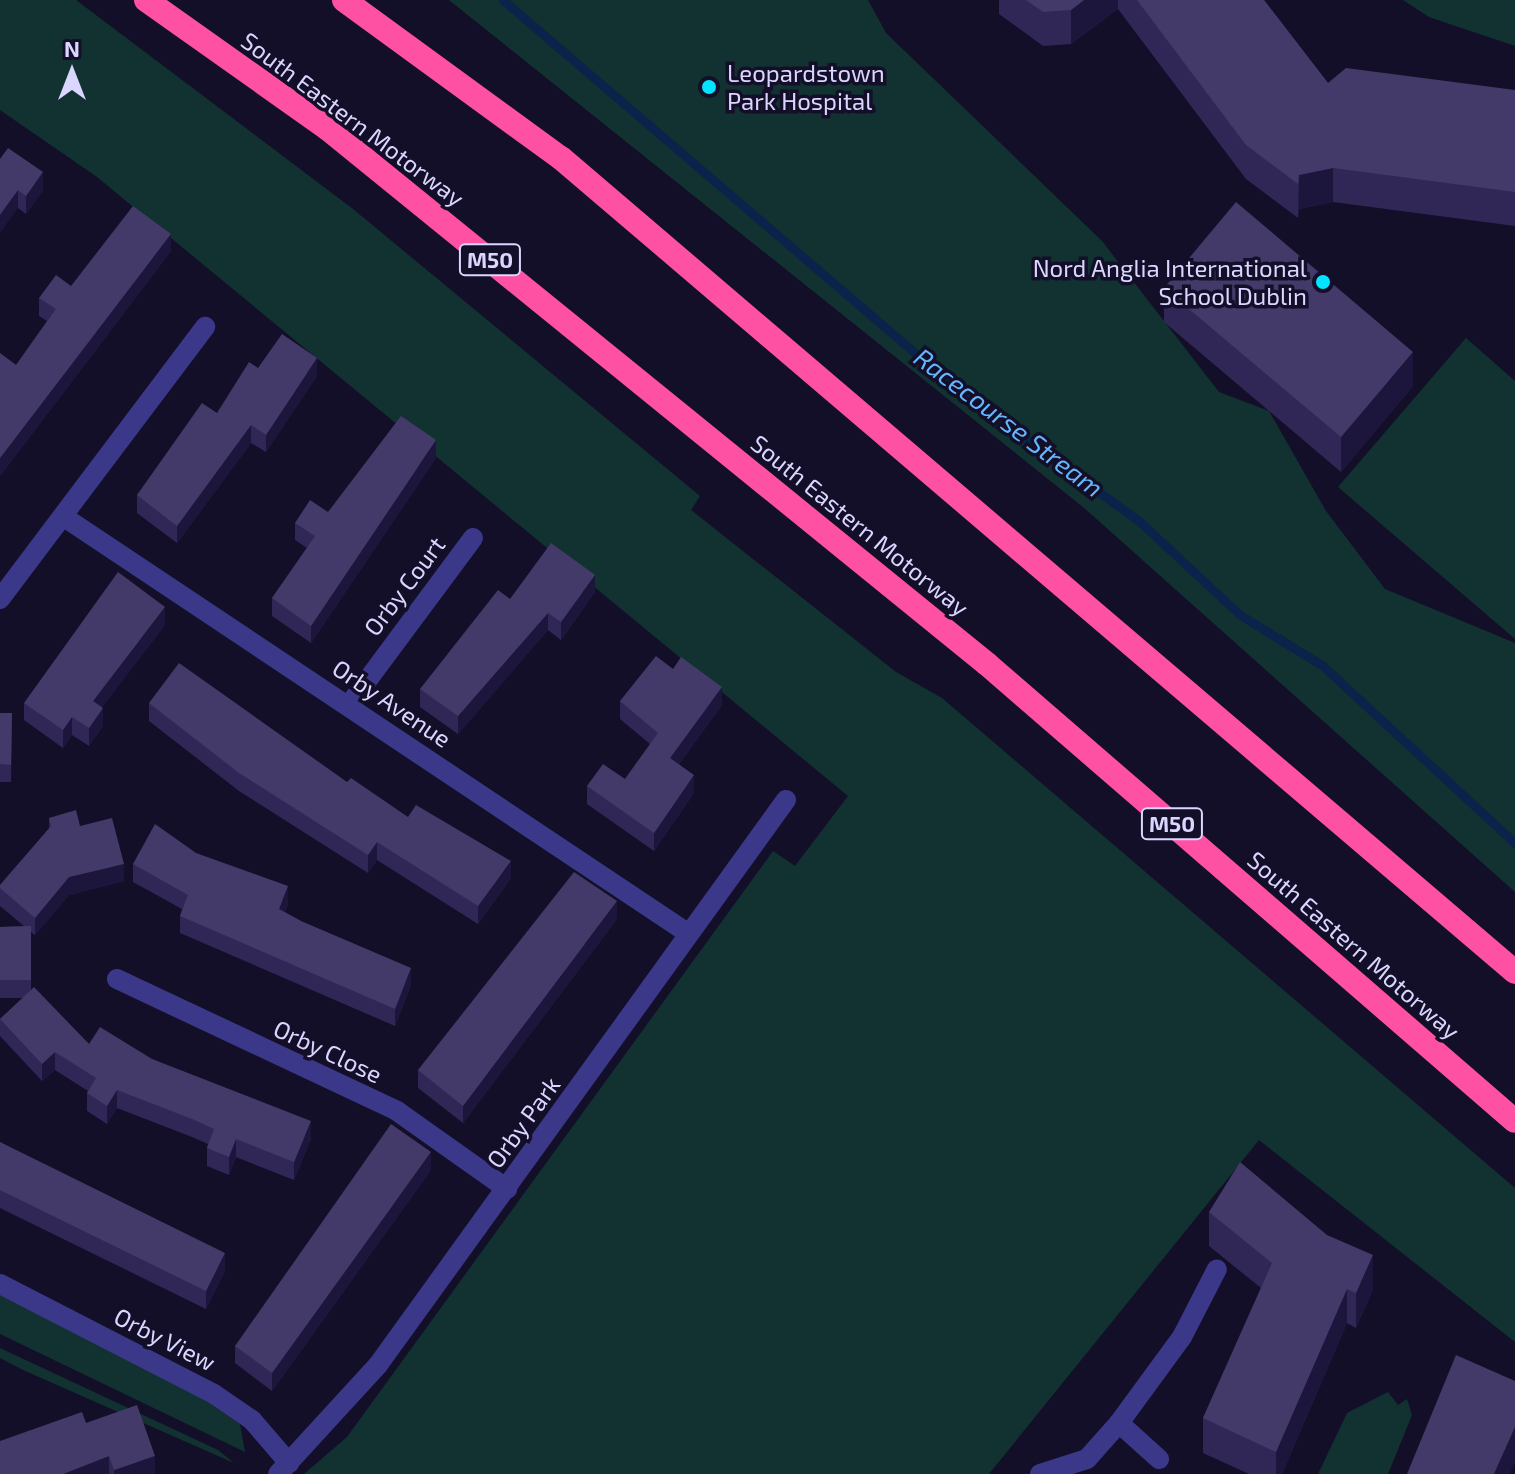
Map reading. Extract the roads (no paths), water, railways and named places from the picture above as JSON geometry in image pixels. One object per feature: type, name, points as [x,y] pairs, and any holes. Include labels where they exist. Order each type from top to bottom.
[{"type":"highway","name":"South Eastern Motorway","points":[[146,0],[328,129],[987,664],[1515,1121]]},
{"type":"highway","points":[[344,0],[561,158],[1515,972]]},
{"type":"street","points":[[0,599],[205,327]]},
{"type":"street","name":"Orby Avenue","points":[[64,517],[689,934]]},
{"type":"street","name":"Orby Court","points":[[349,705],[473,538]]},
{"type":"street","name":"Orby Park","points":[[283,1469],[378,1365],[786,800]]},
{"type":"street","name":"Orby Close","points":[[117,979],[397,1111],[507,1189]]},
{"type":"street","points":[[1040,1474],[1087,1459],[1119,1423],[1182,1337],[1217,1269]]},
{"type":"street","name":"Orby View","points":[[0,1284],[214,1394],[252,1420],[283,1469]]},
{"type":"street","points":[[1119,1423],[1159,1459]]},
{"type":"waterway","name":"Racecourse Stream","points":[[503,0],[963,394],[1138,520],[1239,614],[1323,666],[1515,843]]},
{"type":"place","name":"Leopardstown Park Hospital","points":[[709,87]]},
{"type":"place","name":"Nord Anglia International School Dublin","points":[[1323,282]]}]
